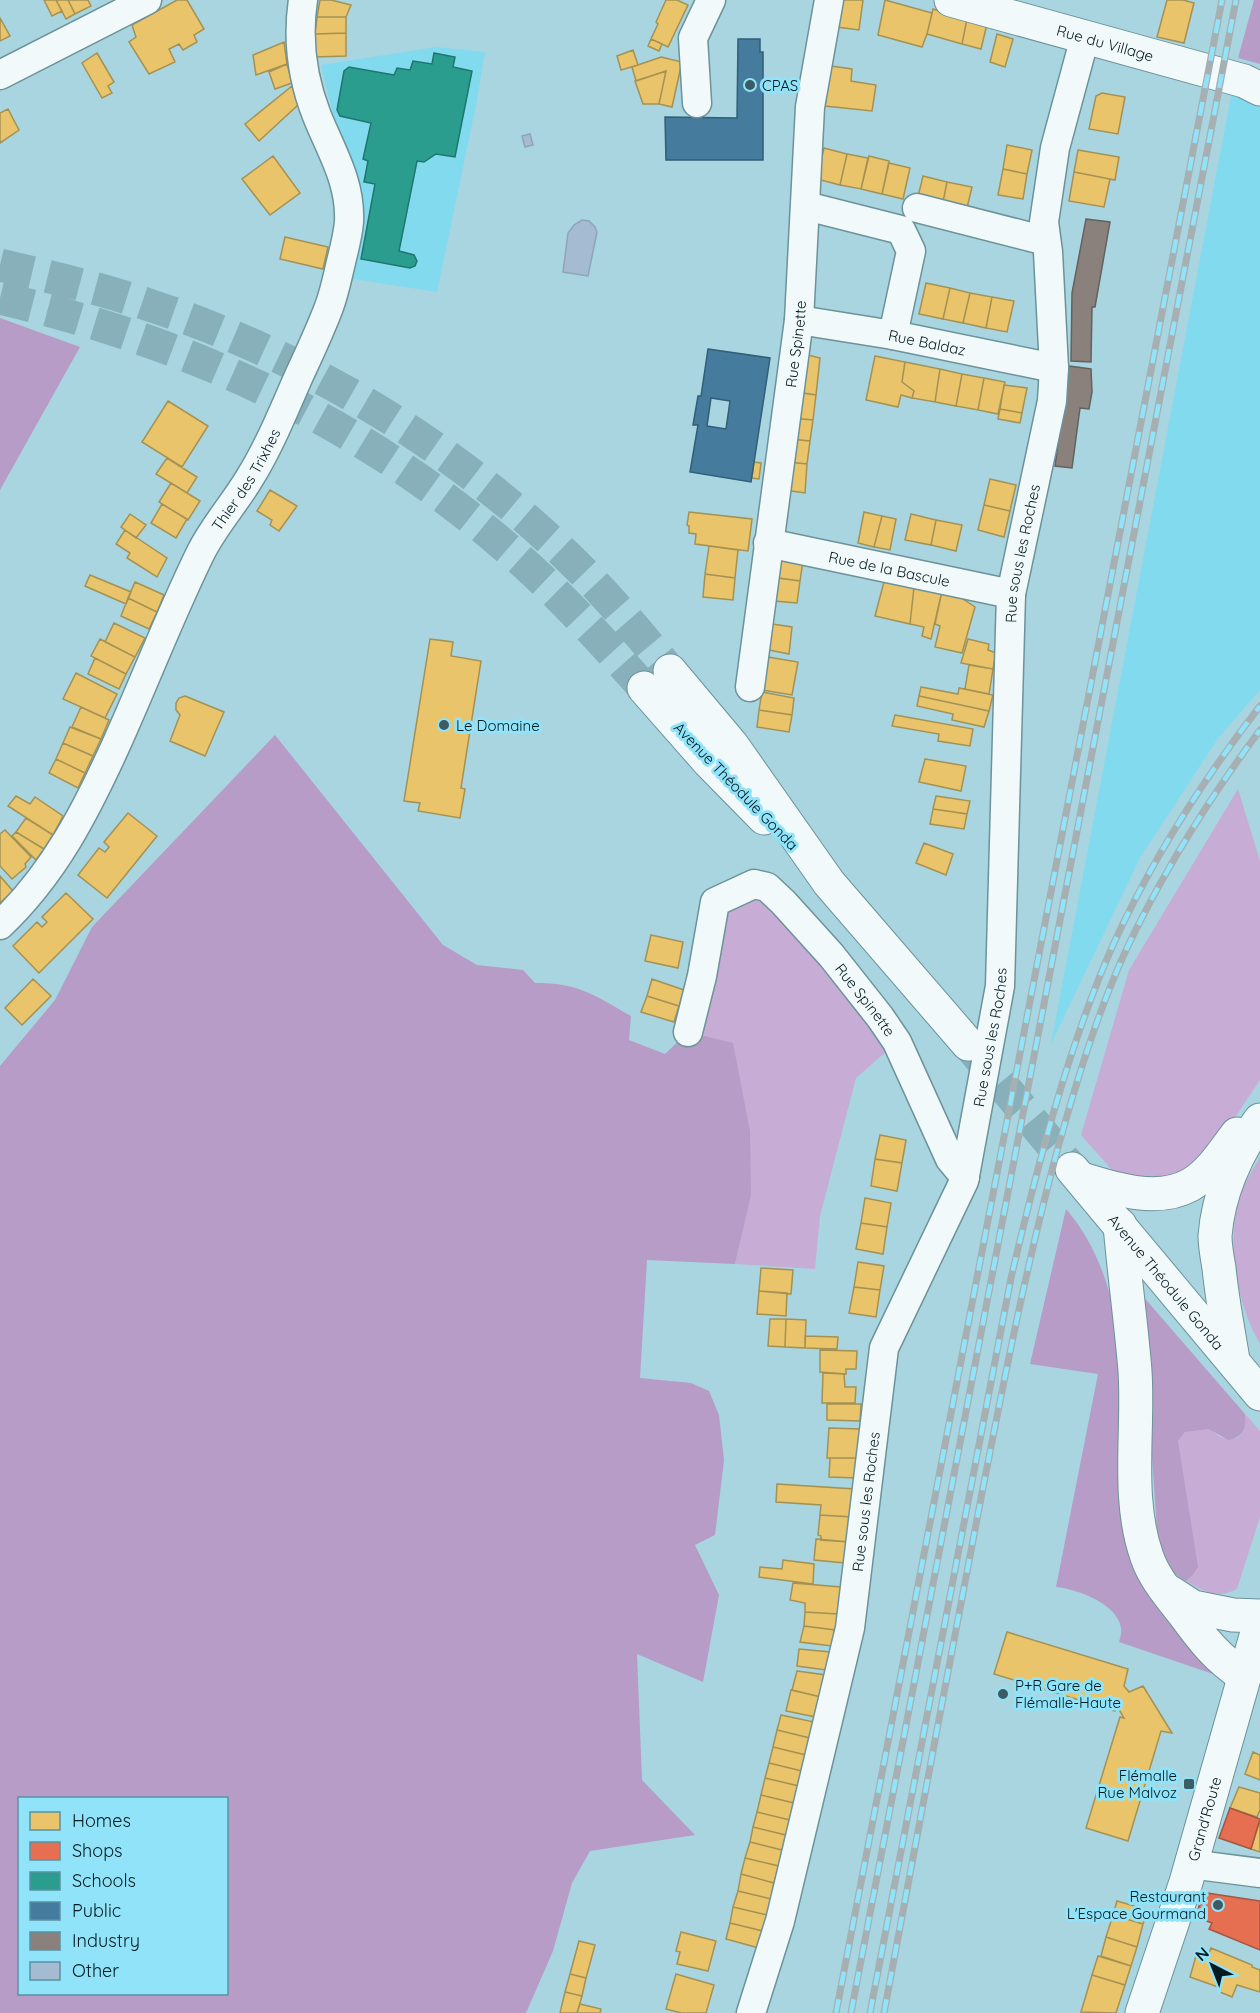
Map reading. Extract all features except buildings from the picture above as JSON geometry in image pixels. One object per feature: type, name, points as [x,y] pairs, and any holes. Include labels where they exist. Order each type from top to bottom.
[{"type":"main road","name":"Rue du Village","points":[[951,0],[1244,81],[1260,89]]},
{"type":"main road","name":"Avenue Théodule Gonda","points":[[657,680],[709,762],[829,883],[968,1044]]},
{"type":"main road","name":"Avenue Théodule Gonda","points":[[1260,1100],[1215,1163],[1190,1185],[1167,1193],[1125,1192],[1077,1174],[1260,1394]]},
{"type":"main road","points":[[1233,1361],[1215,1238],[1220,1202],[1233,1168],[1260,1120]]},
{"type":"main road","points":[[1120,1225],[1135,1371],[1138,1523],[1147,1559],[1202,1638],[1221,1659],[1244,1676]]},
{"type":"main road","points":[[1166,1589],[1193,1607],[1233,1615],[1260,1616]]},
{"type":"main road","name":"Grand'Route","points":[[1142,2013],[1190,1864],[1260,1622]]},
{"type":"street","points":[[0,75],[147,0]]},
{"type":"street","name":"Thier des Trixhes","points":[[0,925],[25,901],[42,878],[84,811],[147,676],[193,569],[207,541],[263,455],[329,308],[349,225],[349,205],[343,174],[317,116],[304,74],[300,28],[303,0]]},
{"type":"street","points":[[697,103],[693,38],[711,0]]},
{"type":"street","name":"Rue Spinette","points":[[750,687],[799,320],[810,107],[829,0]]},
{"type":"street","name":"Rue sous les Roches","points":[[751,2013],[780,1921],[849,1628],[884,1348],[965,1177],[1000,986],[1011,594],[1052,402],[1054,368],[1044,222],[1055,148],[1085,37]]},
{"type":"street","points":[[806,206],[901,230],[910,251],[893,335]]},
{"type":"street","points":[[917,208],[1046,241]]},
{"type":"street","name":"Rue Baldaz","points":[[799,320],[893,335],[1054,368]]},
{"type":"street","name":"Rue de la Bascule","points":[[768,543],[1011,594]]},
{"type":"street","name":"Rue Spinette","points":[[688,1032],[702,976],[715,902],[753,884],[767,887],[831,955],[897,1041],[950,1159],[965,1177]]},
{"type":"street","points":[[1190,1864],[1260,1874]]},
{"type":"shaded area","points":[[1254,0],[1260,0],[1260,64],[1238,58]]},
{"type":"shaded area","points":[[436,47],[485,52],[437,292],[347,278],[360,186],[333,114],[321,65]]},
{"type":"shaded area","points":[[1232,91],[1260,104],[1260,690],[1219,737],[1141,856],[1051,1044]]},
{"type":"shaded area","points":[[0,318],[80,347],[0,490]]},
{"type":"shaded area","points":[[275,735],[443,945],[477,965],[523,970],[535,983],[563,985],[586,992],[631,1016],[629,1040],[665,1054],[688,1032],[733,1043],[750,1131],[751,1196],[735,1264],[647,1260],[640,1378],[691,1383],[709,1391],[719,1415],[724,1460],[715,1535],[695,1545],[719,1595],[703,1682],[637,1654],[642,1780],[695,1835],[590,1851],[572,1883],[553,1951],[526,2013],[0,2013],[0,1066],[55,1000],[92,927]]},
{"type":"shaded area","points":[[1238,789],[1260,861],[1260,1080],[1210,1155],[1161,1181],[1113,1171],[1081,1135],[1129,970]]},
{"type":"shaded area","points":[[754,884],[897,1042],[856,1078],[820,1216],[815,1269],[735,1264],[751,1196],[688,1032],[715,902]]},
{"type":"shaded area","points":[[1260,1157],[1260,1344],[1245,1311],[1240,1292],[1236,1273],[1234,1234],[1235,1216],[1241,1193]]},
{"type":"shaded area","points":[[1066,1209],[1094,1253],[1112,1302],[1120,1352],[1118,1378],[1129,1540],[1219,1676],[1119,1642],[1121,1628],[1118,1619],[1105,1605],[1075,1591],[1056,1587],[1098,1374],[1030,1364]]},
{"type":"shaded area","points":[[1141,1294],[1245,1414],[1243,1431],[1234,1438],[1229,1440],[1208,1429],[1185,1432],[1178,1441],[1198,1567],[1186,1581],[1172,1570],[1158,1544]]},
{"type":"shaded area","points":[[1245,1414],[1260,1431],[1260,1517],[1237,1589],[1223,1594],[1210,1593],[1186,1581],[1192,1576],[1178,1441],[1185,1432],[1200,1429],[1209,1429],[1228,1439],[1238,1437],[1243,1431]]},
{"type":"tunnel","points":[[0,265],[112,293],[208,326],[265,350],[374,408],[476,478],[524,517],[596,586],[670,671]]},
{"type":"tunnel","points":[[0,298],[148,341],[219,369],[288,401],[354,437],[418,479],[479,525],[538,576],[593,631],[644,688]]},
{"type":"tunnel","points":[[969,1045],[1072,1169]]},
{"type":"railway","points":[[836,2013],[1222,0]]},
{"type":"railway","points":[[851,2013],[1236,0]]},
{"type":"railway","points":[[870,2013],[1011,1278],[1054,1109],[1096,985],[1128,913],[1199,791],[1260,706]]},
{"type":"railway","points":[[884,2013],[1007,1366],[1035,1239],[1071,1103],[1105,1000],[1140,921],[1187,837],[1260,730]]},
{"type":"place","name":"CPAS","points":[[750,85]]},
{"type":"place","name":"Le Domaine","points":[[444,725]]},
{"type":"place","name":"P+R Gare de Flémalle-Haute","points":[[1003,1694]]},
{"type":"place","name":"Flémalle Rue Malvoz","points":[[1189,1784]]},
{"type":"place","name":"Restaurant L'Espace Gourmand","points":[[1218,1905]]}]
